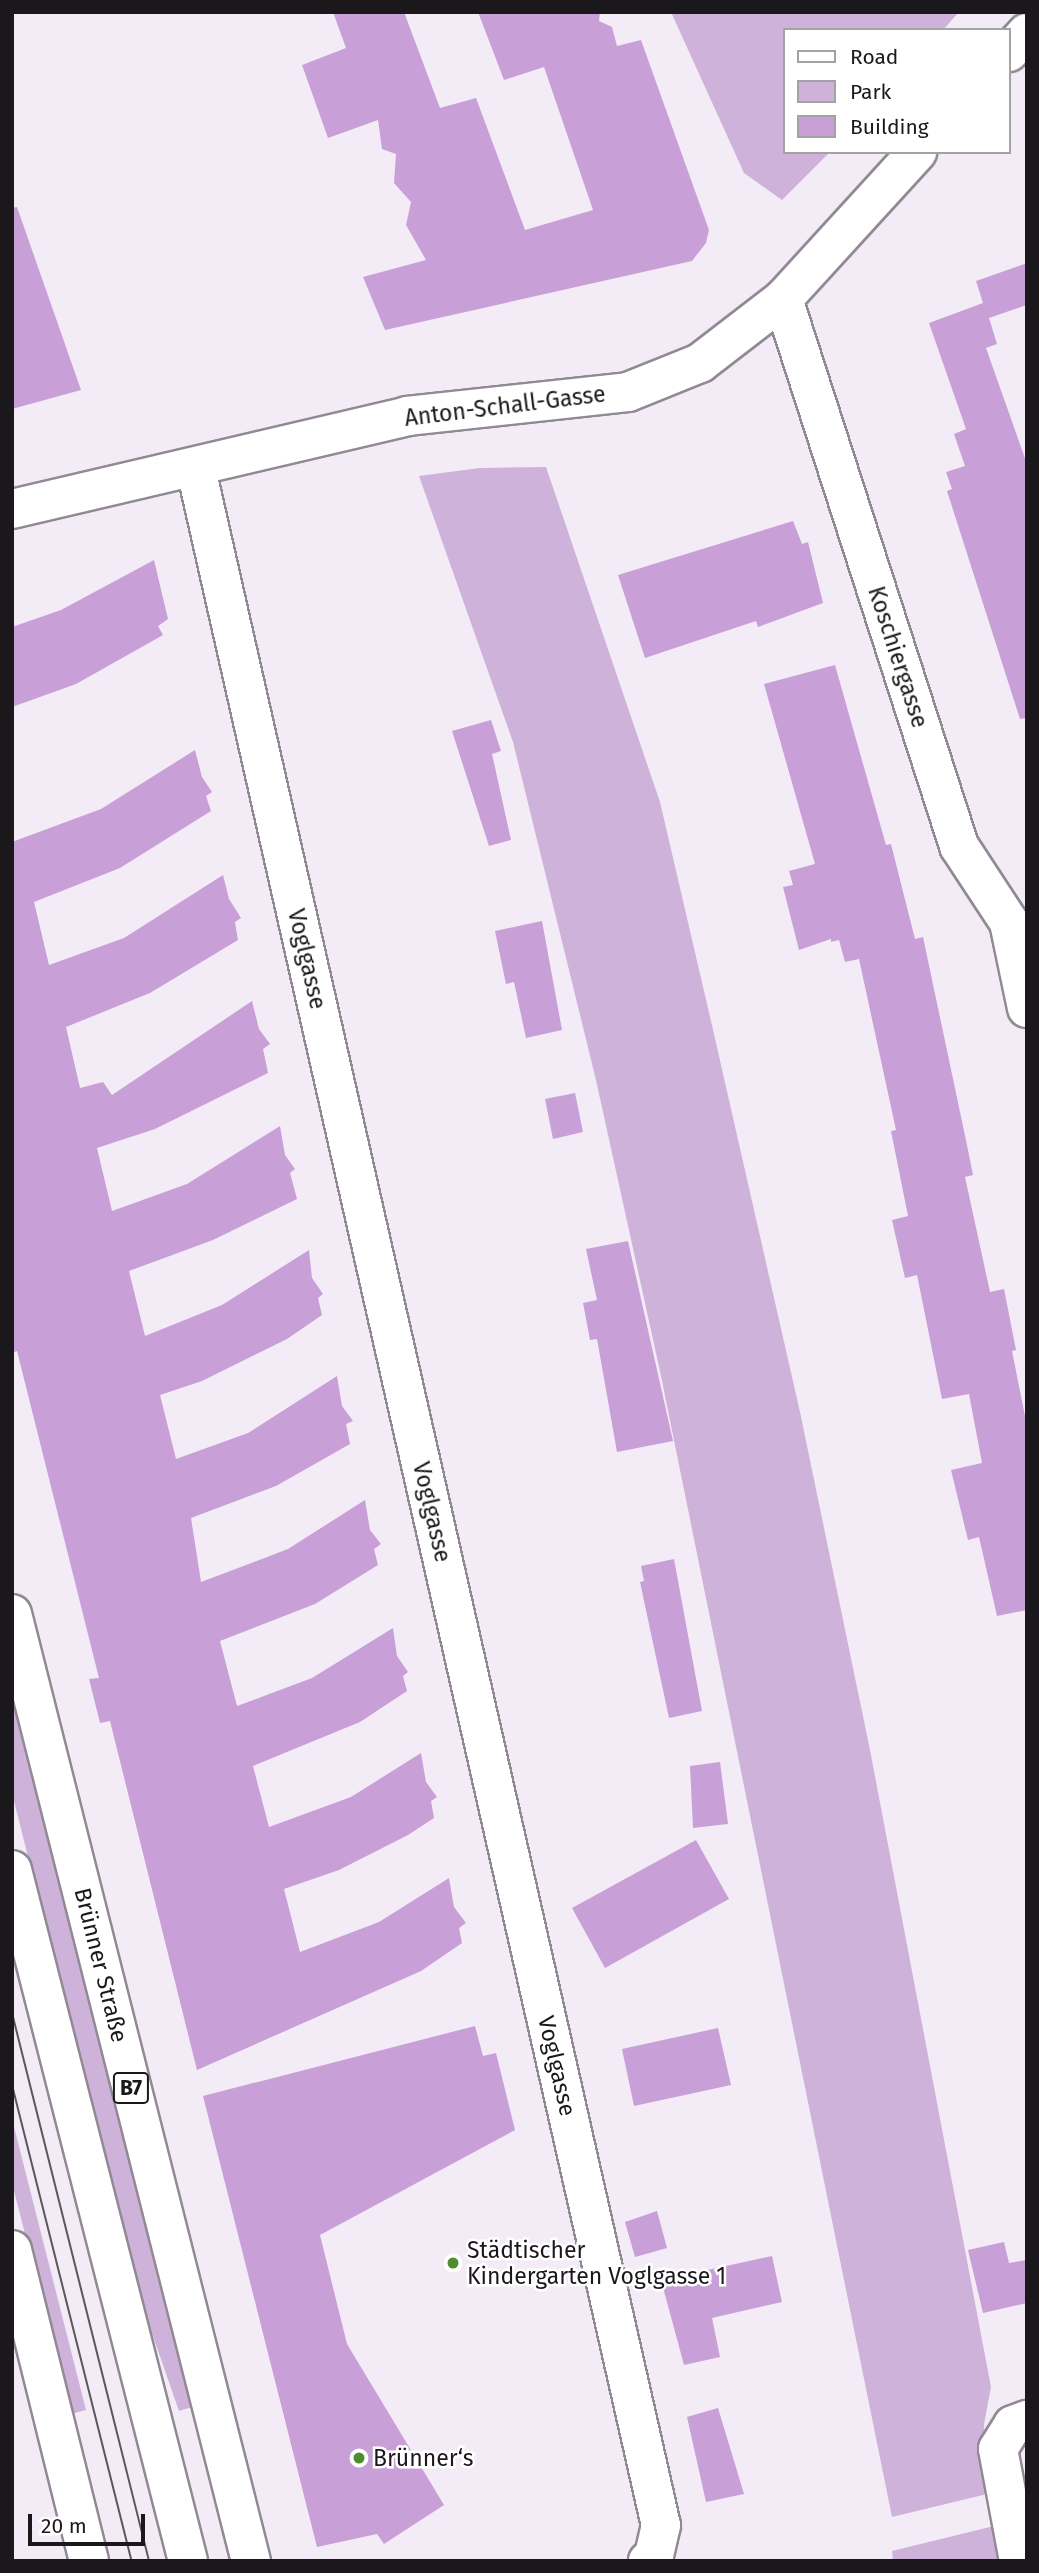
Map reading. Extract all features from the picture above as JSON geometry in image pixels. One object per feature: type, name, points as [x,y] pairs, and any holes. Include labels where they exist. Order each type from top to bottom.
[{"type":"street","points":[[1011,50],[1027,33]]},
{"type":"street","name":"Anton-Schall-Gasse","points":[[12,509],[196,469],[407,416],[628,392],[700,363],[783,299],[915,154]]},
{"type":"street","name":"Koschiergasse","points":[[783,299],[959,846],[1009,922],[1027,1008]]},
{"type":"street","name":"Voglgasse","points":[[196,469],[658,2511],[661,2525],[651,2558]]},
{"type":"street","name":"Brünner Straße","points":[[12,1614],[251,2561]]},
{"type":"street","points":[[12,1870],[188,2560]]},
{"type":"street","points":[[12,2250],[89,2561]]},
{"type":"street","points":[[1019,2561],[998,2449],[1013,2424],[1027,2420]]},
{"type":"green space","points":[[671,12],[959,12],[945,28],[783,28],[783,154],[828,154],[782,200],[744,173]]},
{"type":"green space","points":[[546,467],[660,802],[711,1021],[800,1412],[870,1750],[991,2387],[984,2424],[987,2494],[892,2517],[661,1376],[596,1080],[513,742],[419,476],[480,468]]},
{"type":"green space","points":[[12,1689],[192,2407],[179,2411],[137,2290],[12,1793]]},
{"type":"green space","points":[[12,2119],[86,2410],[71,2414],[12,2183]]},
{"type":"green space","points":[[994,2526],[1001,2561],[893,2561],[892,2551]]},
{"type":"building","points":[[333,12],[404,12],[440,108],[476,98],[525,230],[593,210],[544,67],[504,80],[478,12],[600,12],[599,21],[612,27],[617,46],[641,40],[709,230],[706,243],[692,261],[385,330],[363,277],[426,260],[406,225],[411,202],[394,183],[396,154],[382,149],[378,120],[328,138],[302,65],[346,48]]},
{"type":"building","points":[[17,207],[81,390],[12,409],[12,208]]},
{"type":"building","points":[[1027,263],[1027,305],[989,318],[997,344],[986,348],[1027,464],[1027,718],[1020,719],[947,491],[952,489],[946,472],[965,466],[954,434],[966,429],[929,323],[983,303],[976,281]]},
{"type":"building","points":[[793,521],[802,544],[808,542],[823,603],[758,627],[756,621],[645,658],[618,575]]},
{"type":"building","points":[[154,560],[168,619],[158,626],[163,635],[76,684],[12,707],[12,627],[61,610]]},
{"type":"building","points":[[835,665],[886,845],[891,844],[915,939],[923,937],[973,1175],[965,1177],[990,1292],[1004,1289],[1016,1350],[1012,1351],[1027,1426],[1027,1610],[997,1616],[979,1537],[968,1540],[951,1470],[982,1463],[969,1394],[942,1399],[917,1275],[905,1278],[892,1220],[908,1216],[891,1131],[896,1130],[859,959],[845,962],[839,940],[831,942],[831,939],[799,950],[783,887],[793,885],[789,871],[815,864],[764,684]]},
{"type":"building","points":[[491,720],[501,751],[492,754],[511,840],[489,846],[452,731]]},
{"type":"building","points":[[195,750],[202,777],[212,792],[206,796],[211,811],[120,868],[34,902],[49,965],[124,938],[223,875],[229,899],[241,918],[235,922],[238,940],[150,993],[66,1027],[80,1088],[103,1082],[112,1095],[252,1001],[259,1029],[270,1044],[263,1049],[268,1073],[155,1129],[97,1148],[112,1211],[187,1184],[280,1126],[285,1155],[295,1169],[290,1173],[297,1199],[213,1240],[129,1271],[145,1336],[222,1305],[309,1250],[312,1278],[323,1294],[318,1298],[322,1315],[287,1339],[202,1381],[160,1395],[176,1459],[248,1433],[337,1376],[342,1406],[353,1421],[346,1424],[350,1444],[276,1486],[191,1518],[201,1582],[288,1549],[365,1500],[370,1530],[381,1544],[374,1549],[378,1565],[315,1604],[220,1641],[237,1706],[312,1678],[393,1628],[397,1656],[408,1672],[403,1676],[407,1691],[360,1722],[253,1766],[269,1827],[351,1797],[421,1753],[426,1782],[437,1797],[431,1801],[434,1818],[408,1835],[339,1870],[284,1889],[300,1952],[379,1922],[449,1878],[454,1907],[466,1923],[459,1928],[462,1943],[421,1971],[197,2070],[110,1721],[100,1723],[89,1679],[99,1678],[17,1351],[12,1353],[12,842],[101,809]]},
{"type":"building","points":[[542,921],[562,1030],[526,1038],[514,982],[506,984],[495,931]]},
{"type":"building","points":[[575,1093],[583,1132],[553,1139],[545,1099]]},
{"type":"building","points":[[628,1241],[673,1441],[617,1452],[597,1339],[590,1340],[583,1303],[597,1300],[586,1249]]},
{"type":"building","points":[[674,1559],[702,1711],[669,1718],[640,1582],[644,1581],[641,1566]]},
{"type":"building","points":[[720,1762],[728,1824],[693,1828],[690,1766]]},
{"type":"building","points":[[696,1840],[729,1899],[605,1968],[572,1908]]},
{"type":"building","points":[[475,2026],[483,2056],[496,2053],[515,2130],[320,2235],[347,2344],[444,2505],[384,2544],[377,2534],[317,2547],[203,2096]]},
{"type":"building","points":[[718,2028],[731,2085],[634,2106],[622,2049]]},
{"type":"building","points":[[657,2211],[667,2248],[635,2257],[625,2222]]},
{"type":"building","points":[[1004,2242],[1009,2263],[1027,2260],[1027,2303],[983,2313],[968,2250]]},
{"type":"building","points":[[772,2256],[782,2302],[712,2318],[720,2357],[684,2365],[661,2280]]},
{"type":"building","points":[[718,2408],[744,2494],[706,2502],[687,2417]]},
{"type":"tram line","points":[[12,2013],[149,2561]]},
{"type":"tram line","points":[[12,2085],[132,2561]]},
{"type":"place","name":"Städtischer Kindergarten Voglgasse 1","points":[[453,2263]]},
{"type":"place","name":"Brünner‘s","points":[[359,2458]]}]
